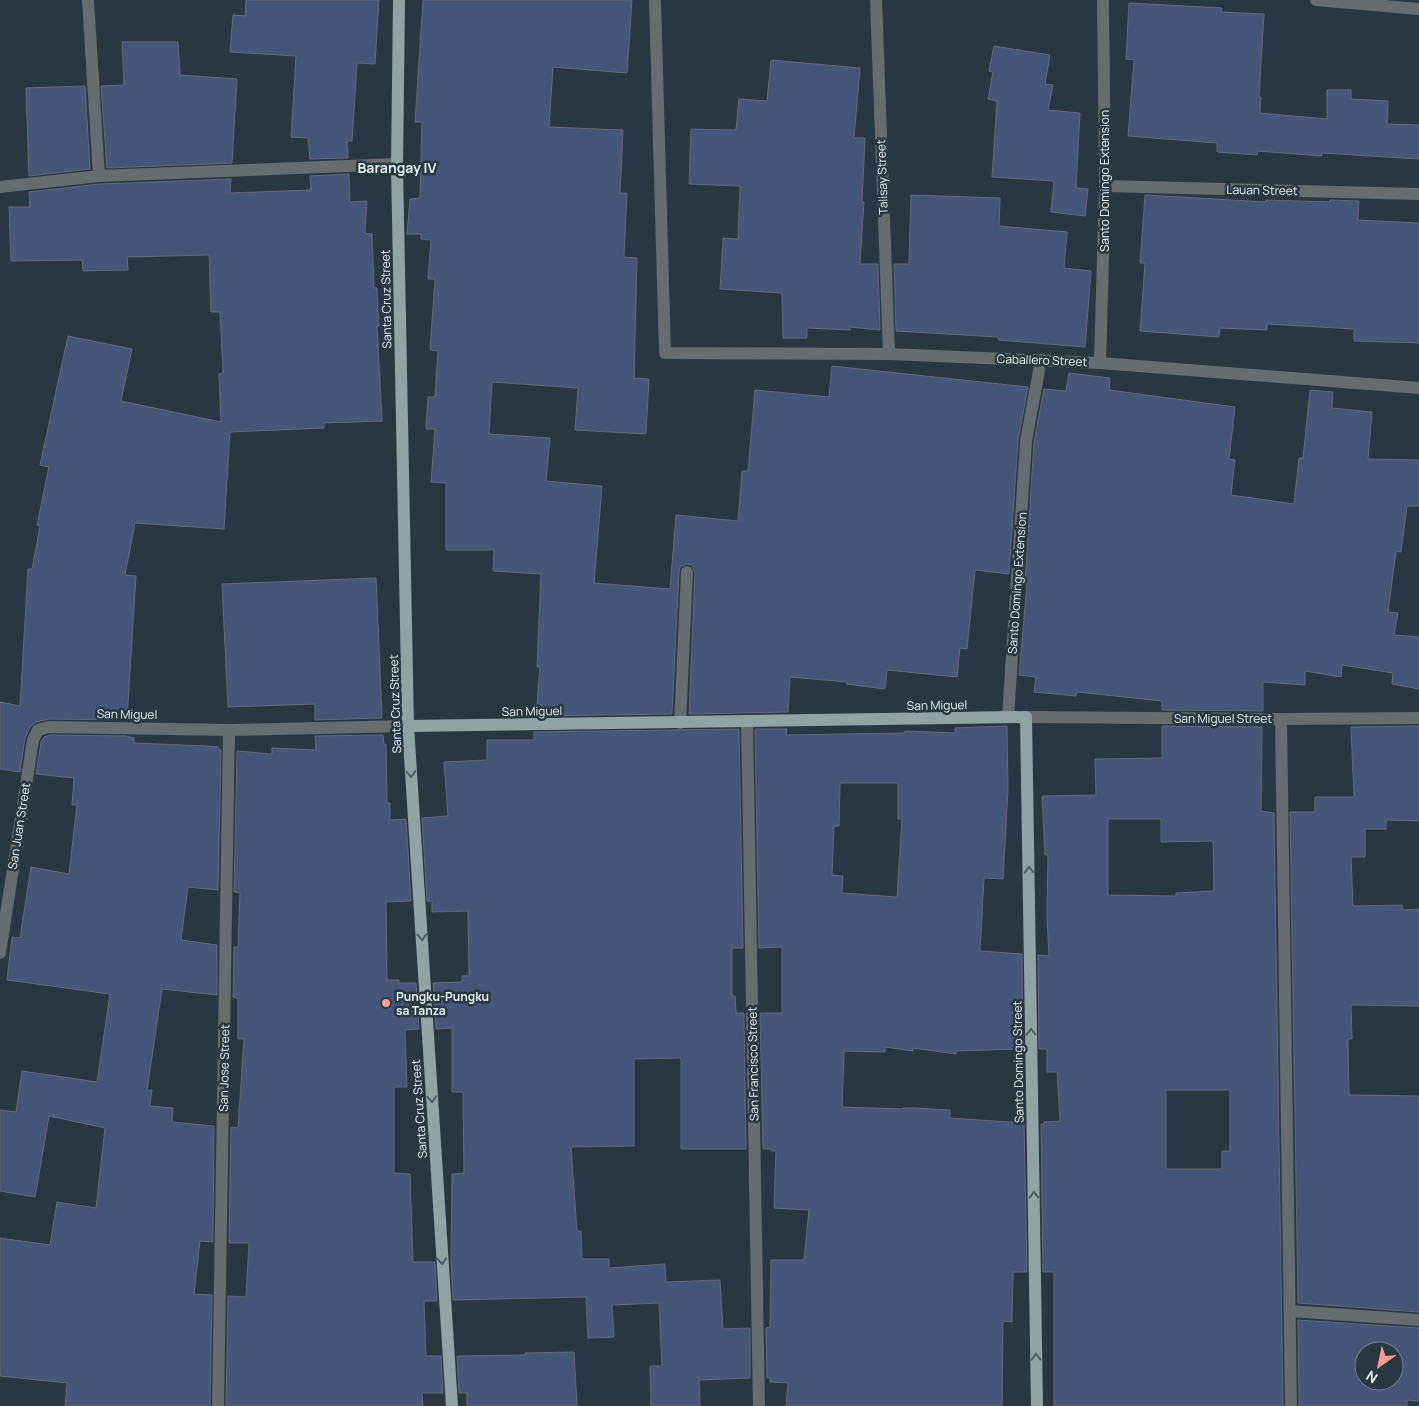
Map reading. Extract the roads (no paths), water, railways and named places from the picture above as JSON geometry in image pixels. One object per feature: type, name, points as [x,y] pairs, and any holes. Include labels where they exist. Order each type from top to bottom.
[{"type":"main road","name":"Santa Cruz Street","points":[[399,0],[397,164],[408,726],[452,1406]]},
{"type":"main road","name":"San Miguel","points":[[408,726],[1026,717]]},
{"type":"main road","name":"Santo Domingo Street","points":[[1026,717],[1037,1406]]},
{"type":"street","points":[[88,0],[99,176]]},
{"type":"street","name":"Caballero Street","points":[[655,0],[665,353],[889,354],[1041,360],[1419,388]]},
{"type":"street","name":"Talisay Street","points":[[876,0],[889,354]]},
{"type":"street","name":"Santo Domingo Extension","points":[[1100,363],[1105,186],[1103,0]]},
{"type":"street","points":[[1316,0],[1419,9]]},
{"type":"street","points":[[0,187],[99,176],[397,164]]},
{"type":"street","name":"Lauan Street","points":[[1105,186],[1419,194]]},
{"type":"street","name":"Santo Domingo Extension","points":[[1008,717],[1026,442],[1041,360]]},
{"type":"street","points":[[680,723],[687,572]]},
{"type":"street","name":"San Miguel Street","points":[[1026,717],[1419,718]]},
{"type":"street","points":[[1281,719],[1291,1406]]},
{"type":"street","name":"San Francisco Street","points":[[747,722],[759,1406]]},
{"type":"street","name":"San Miguel","points":[[38,730],[49,727],[229,730],[408,726]]},
{"type":"street","name":"San Juan Street","points":[[0,952],[33,740],[38,730]]},
{"type":"street","name":"San Jose Street","points":[[218,1406],[229,730]]},
{"type":"street","points":[[1290,1311],[1419,1320]]},
{"type":"place","name":"Pungku-Pungku sa Tanza","points":[[386,1003]]},
{"type":"district","name":"Barangay IV","points":[[397,167]]}]
